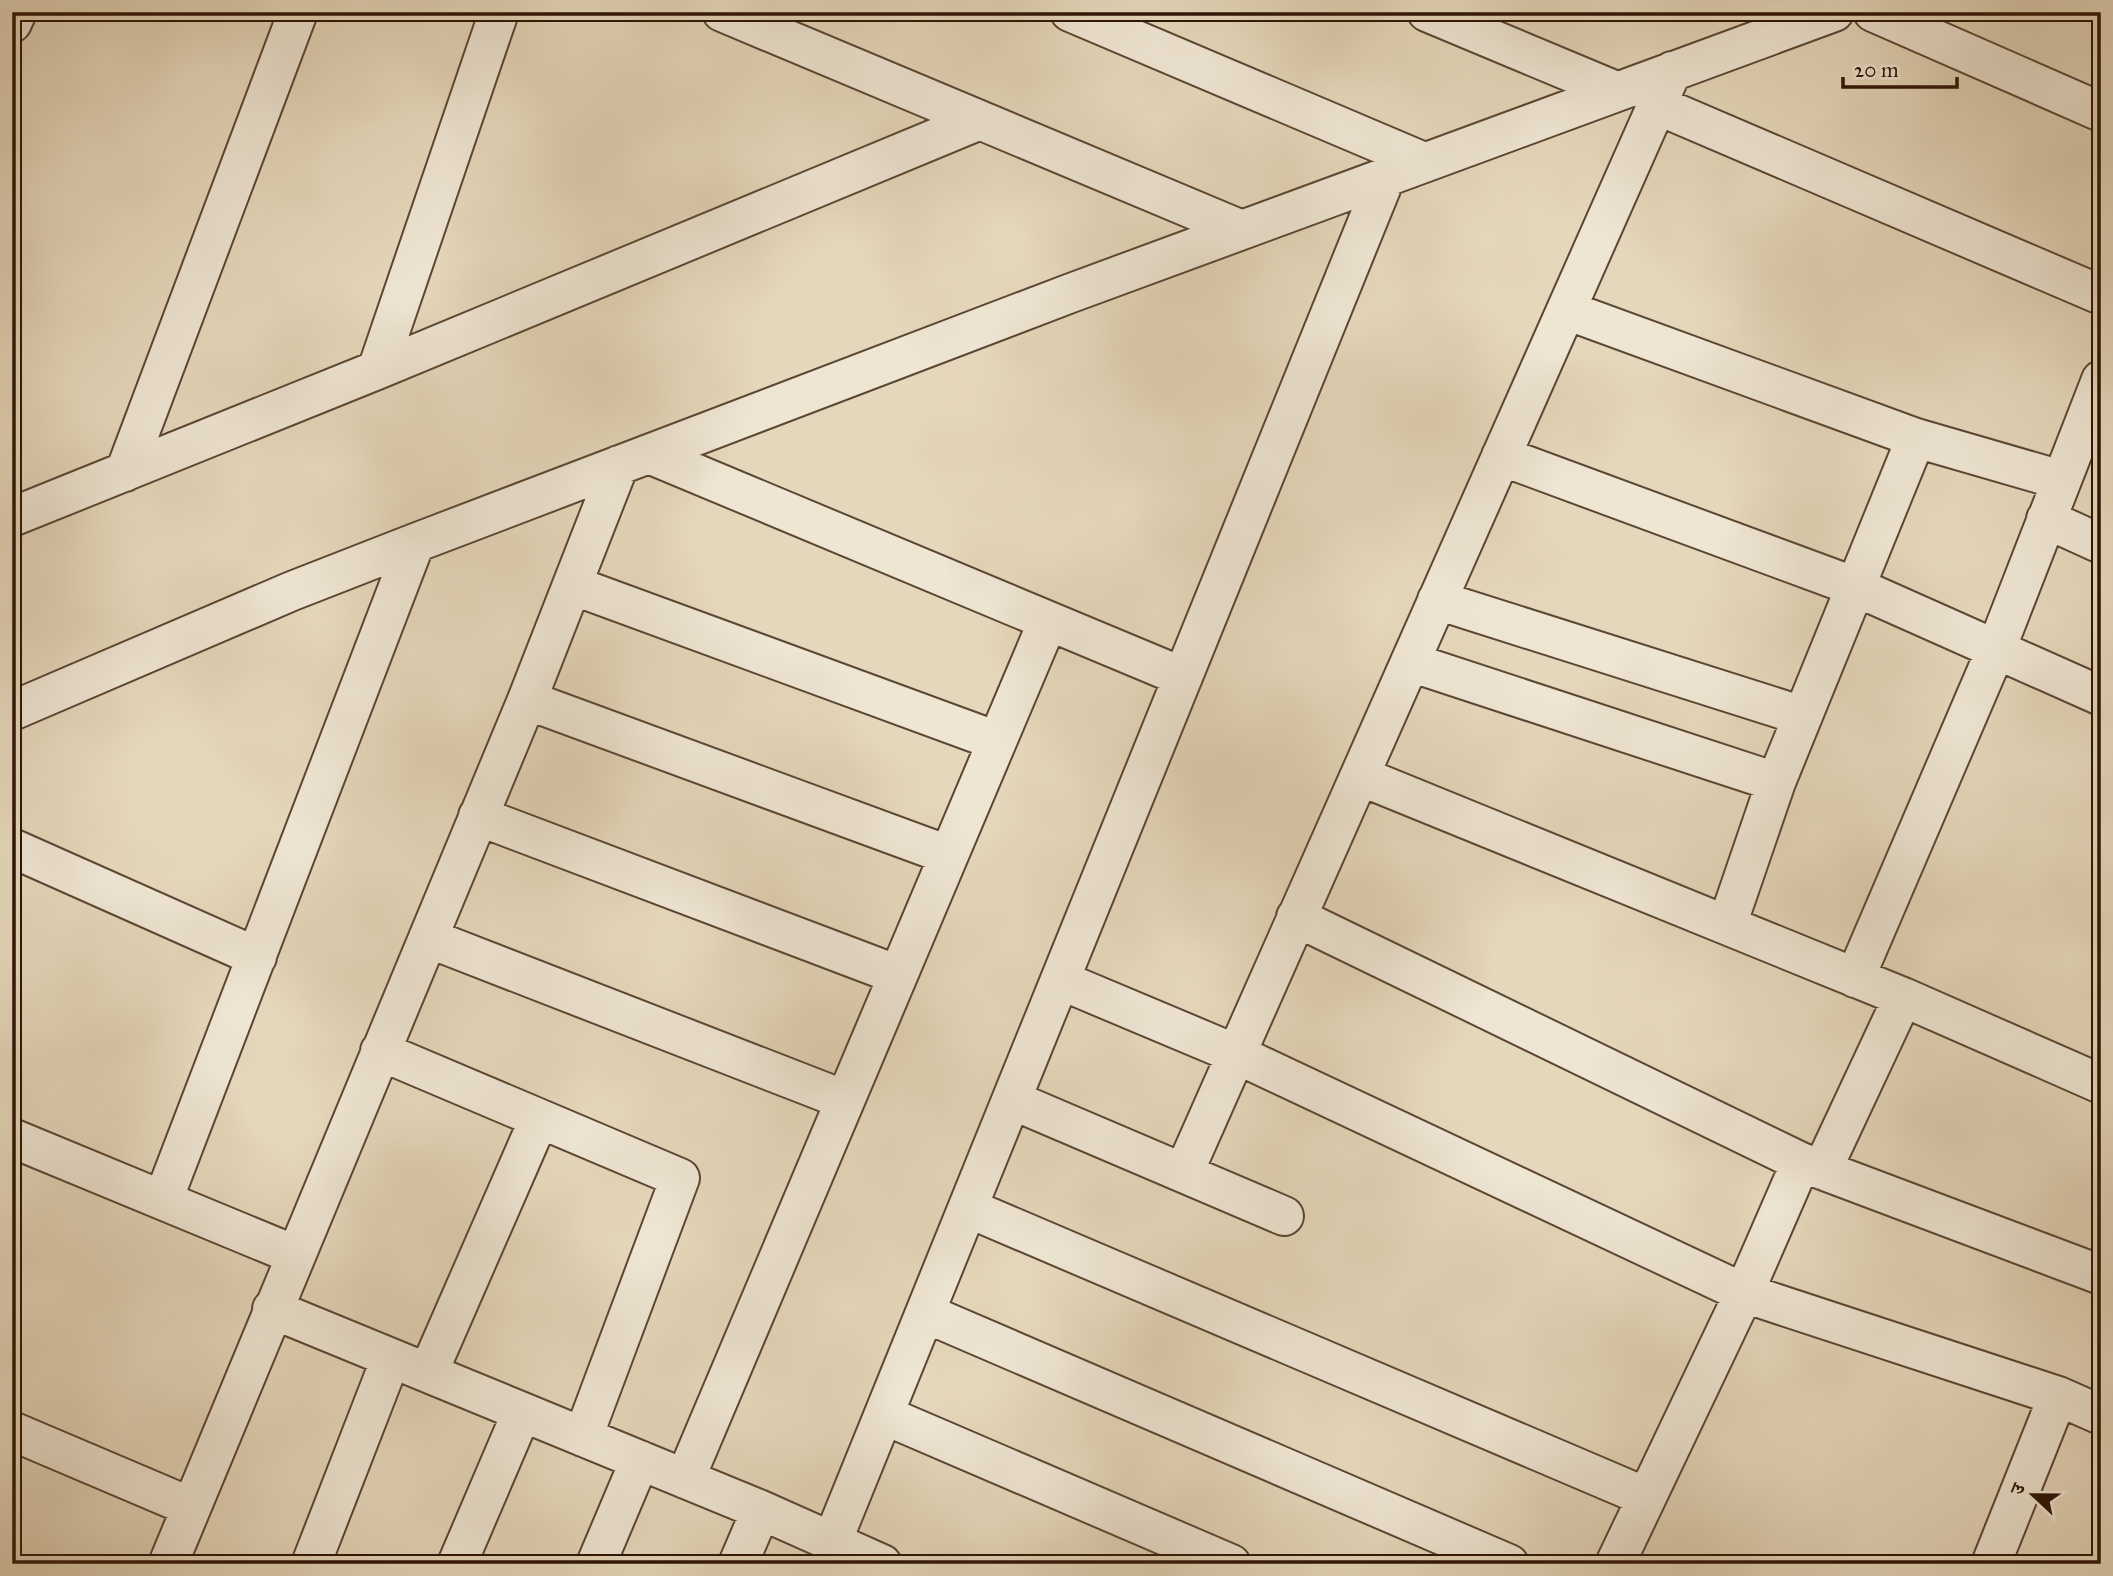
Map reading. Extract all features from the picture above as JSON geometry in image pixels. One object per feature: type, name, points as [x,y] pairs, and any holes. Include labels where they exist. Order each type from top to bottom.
[{"type":"street","points":[[12,23],[17,12]]},
{"type":"street","points":[[125,472],[298,12]]},
{"type":"street","points":[[377,370],[499,12]]},
{"type":"street","points":[[722,12],[1242,230]]},
{"type":"street","points":[[1070,12],[1423,162]]},
{"type":"street","points":[[1427,12],[1616,91]]},
{"type":"street","points":[[12,711],[292,591],[634,459],[1616,91],[1664,88],[1835,12]]},
{"type":"street","points":[[1872,12],[2101,112]]},
{"type":"street","points":[[1664,88],[2101,295]]},
{"type":"street","points":[[1184,1172],[1664,88]]},
{"type":"street","points":[[12,517],[377,370],[980,120]]},
{"type":"street","points":[[832,1542],[1386,176]]},
{"type":"street","points":[[1566,310],[1916,438],[2061,480]]},
{"type":"street","points":[[1855,978],[1997,647],[2101,380]]},
{"type":"street","points":[[1727,925],[1776,782],[1916,438]]},
{"type":"street","points":[[1501,456],[1856,587],[1997,647],[2101,696]]},
{"type":"street","points":[[168,1564],[272,1308],[527,700],[572,585],[634,459]]},
{"type":"street","points":[[634,459],[1048,621],[1183,677]]},
{"type":"street","points":[[2046,519],[2101,544]]},
{"type":"street","points":[[163,1200],[415,543]]},
{"type":"street","points":[[572,585],[997,741]]},
{"type":"street","points":[[1437,600],[1803,716]]},
{"type":"street","points":[[685,1479],[1048,621]]},
{"type":"street","points":[[1410,662],[1776,782]]},
{"type":"street","points":[[527,700],[948,855]]},
{"type":"street","points":[[1360,776],[2098,1074]]},
{"type":"street","points":[[478,816],[898,975]]},
{"type":"street","points":[[12,849],[257,957]]},
{"type":"street","points":[[1296,917],[1811,1166],[2101,1275]]},
{"type":"street","points":[[428,938],[845,1100]]},
{"type":"street","points":[[1060,980],[1237,1054],[1744,1293],[2058,1396],[2101,1415]]},
{"type":"street","points":[[1625,1561],[1646,1496],[1744,1293],[1903,997]]},
{"type":"street","points":[[380,1051],[680,1178],[583,1437]]},
{"type":"street","points":[[1012,1100],[1284,1216]]},
{"type":"street","points":[[428,1373],[539,1119]]},
{"type":"street","points":[[12,1138],[295,1255]]},
{"type":"street","points":[[968,1209],[1646,1496]]},
{"type":"street","points":[[272,1308],[761,1510],[882,1564]]},
{"type":"street","points":[[925,1313],[1509,1564]]},
{"type":"street","points":[[312,1564],[391,1358]]},
{"type":"street","points":[[1991,1564],[2058,1396]]},
{"type":"street","points":[[457,1564],[522,1412]]},
{"type":"street","points":[[884,1415],[1231,1564]]},
{"type":"street","points":[[12,1431],[191,1507]]},
{"type":"street","points":[[596,1564],[640,1460]]},
{"type":"street","points":[[738,1564],[761,1510]]}]
